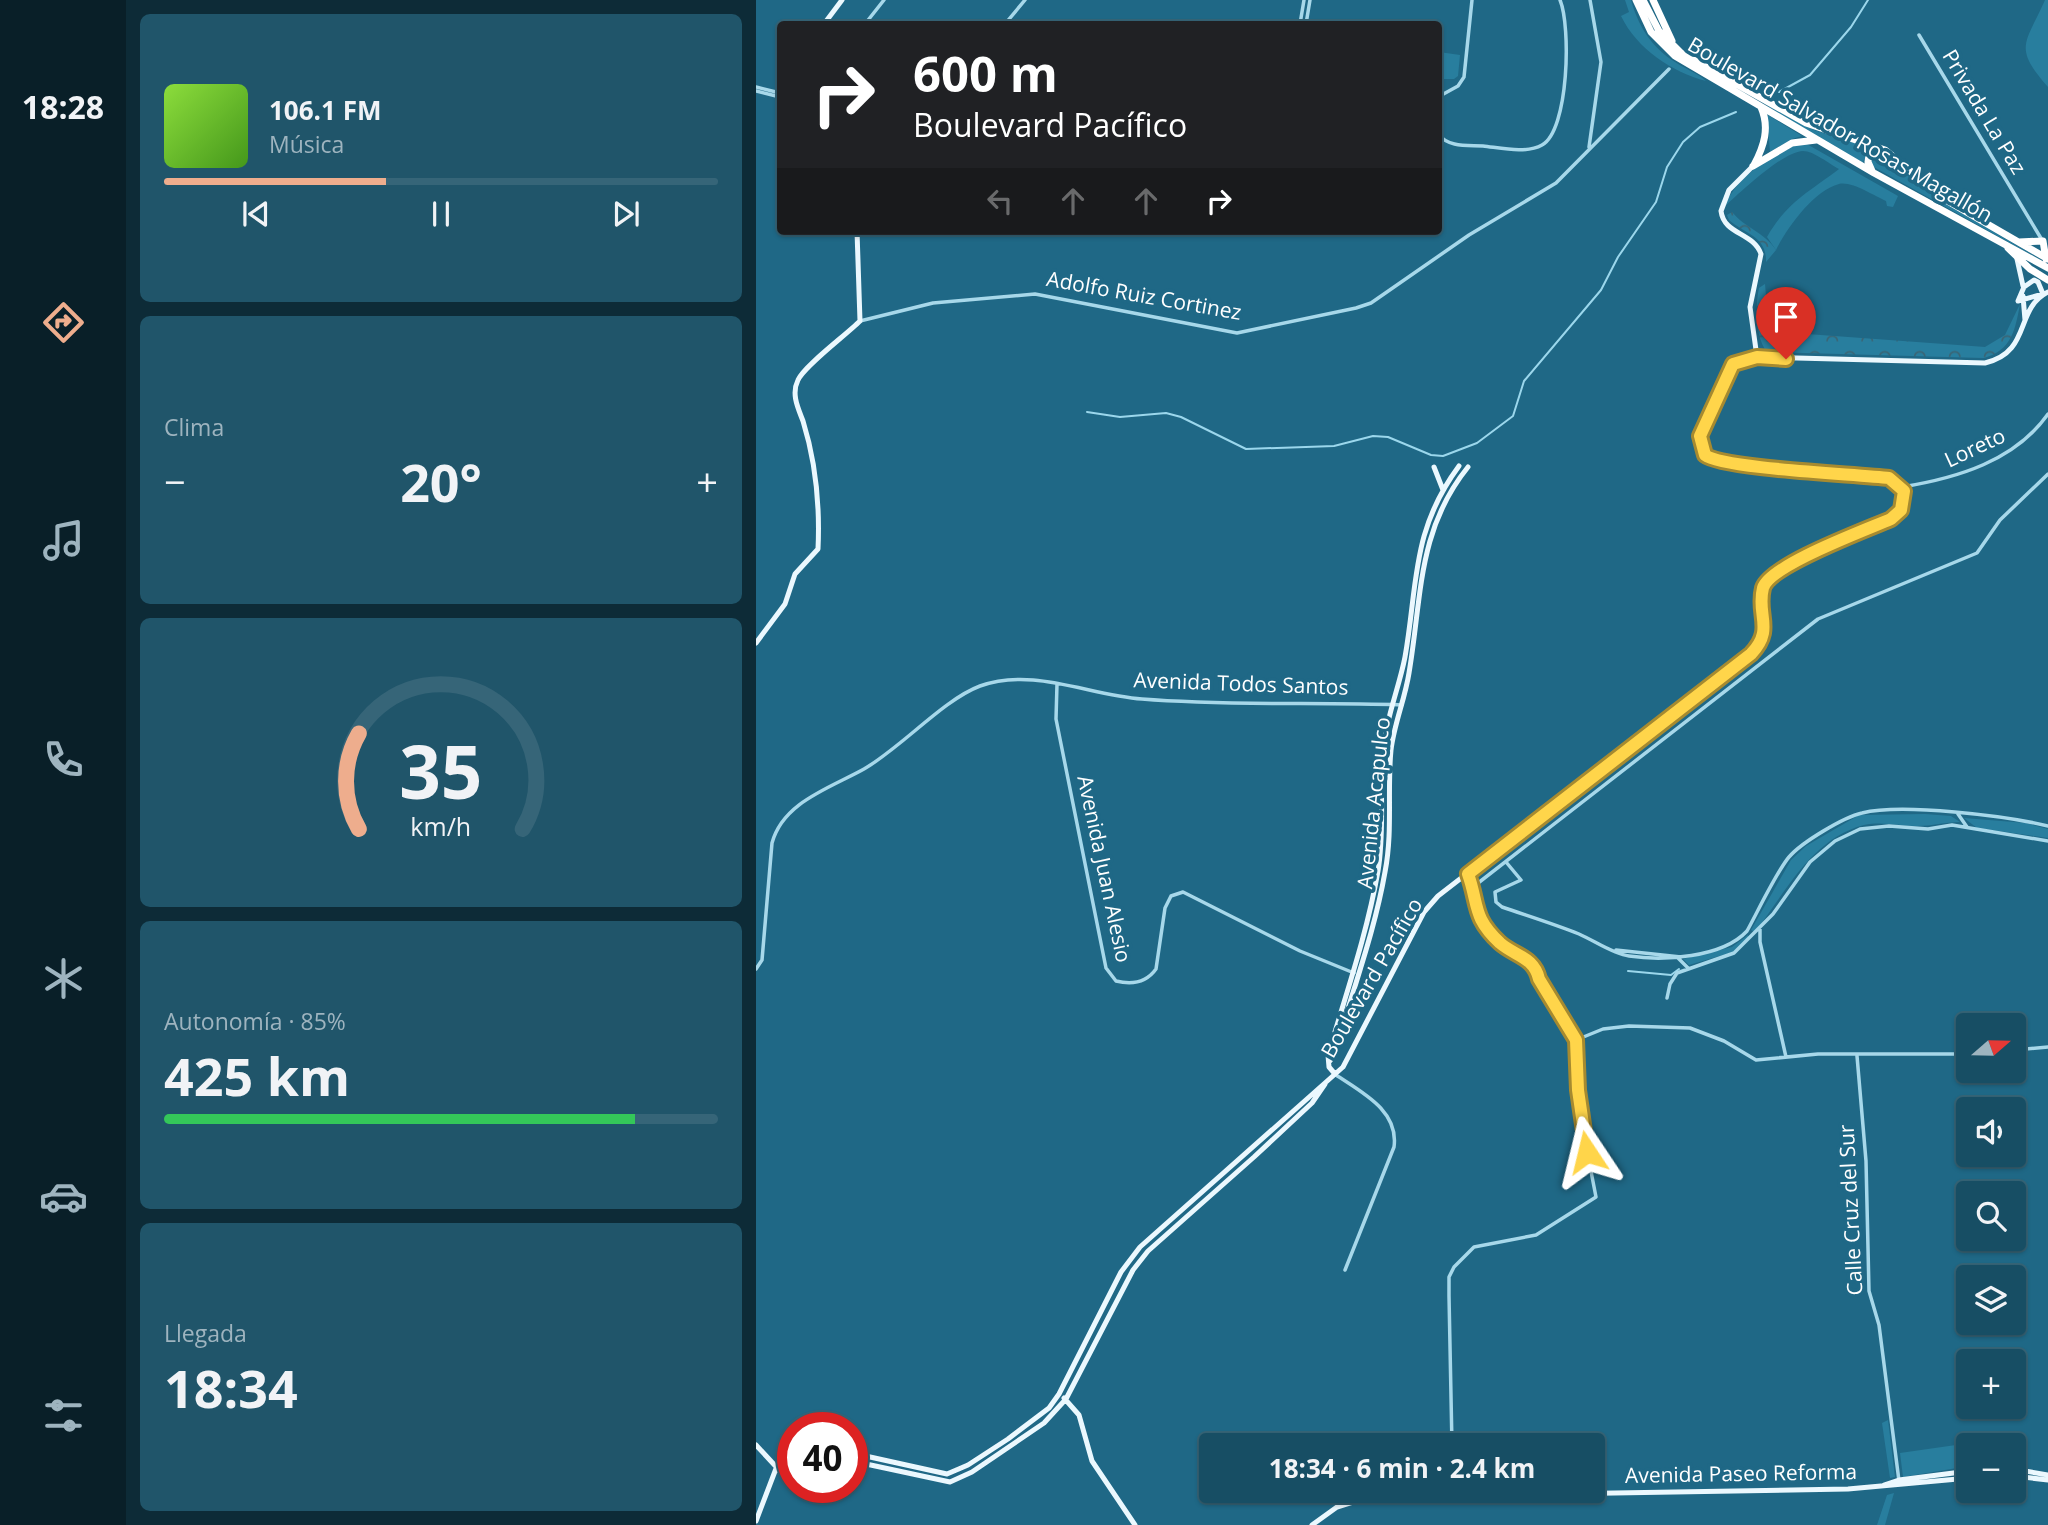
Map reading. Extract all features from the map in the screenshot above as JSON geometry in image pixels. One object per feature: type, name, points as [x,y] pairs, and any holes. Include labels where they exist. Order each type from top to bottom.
[{"type":"highway","name":"Boulevard Salvador Rosas Magallón","points":[[1636,0],[1646,23],[1665,48],[1874,173],[2048,268]]},
{"type":"highway","name":"Boulevard Salvador Rosas Magallón","points":[[1643,0],[1659,31],[1681,53],[1806,123],[1873,144],[1895,157],[1944,199],[2047,259]]},
{"type":"highway","points":[[1653,0],[1669,36],[1681,53]]},
{"type":"highway","points":[[1754,166],[1765,143],[1765,118],[1761,106]]},
{"type":"highway","points":[[1754,166],[1796,142],[1818,140]]},
{"type":"highway","points":[[1874,173],[1868,162],[1871,153],[1895,157]]},
{"type":"highway","points":[[2016,242],[2045,242],[2047,259]]},
{"type":"highway","points":[[2004,244],[2017,259],[2048,280]]},
{"type":"main road","points":[[826,21],[842,0]]},
{"type":"main road","points":[[1754,166],[1729,190],[1721,211],[1726,225],[1754,242],[1761,254],[1749,307],[1757,357]]},
{"type":"main road","points":[[756,643],[785,604],[795,574],[818,549],[816,472],[795,397],[796,383],[805,370],[840,342],[860,321],[857,235]]},
{"type":"main road","points":[[1902,487],[1889,478],[1713,460],[1705,455],[1700,436],[1731,368],[1742,359],[1757,357],[1985,363],[2010,351],[2019,341],[2025,320],[2024,287],[2017,259]]},
{"type":"main road","points":[[2024,287],[2036,281],[2046,293]]},
{"type":"main road","points":[[2025,320],[2046,293]]},
{"type":"main road","points":[[2023,298],[2046,293]]},
{"type":"main road","points":[[1434,467],[1443,490]]},
{"type":"main road","name":"Avenida Acapulco","points":[[1357,974],[1382,839],[1383,748],[1405,655],[1422,536],[1443,490],[1459,467]]},
{"type":"main road","name":"Avenida Acapulco","points":[[1335,1074],[1329,1067],[1328,1055],[1357,974],[1385,871],[1390,841],[1391,750],[1402,705],[1429,536],[1447,496],[1468,467]]},
{"type":"main road","name":"Boulevard Pacífico","points":[[868,1457],[947,1474],[968,1465],[1009,1439],[1049,1408],[1059,1394],[1121,1272],[1140,1247],[1343,1066],[1424,912],[1438,896],[1751,654],[1760,644],[1764,633],[1762,598],[1769,576],[1785,566],[1896,516],[1904,503],[1902,487]]},
{"type":"main road","name":"Boulevard Pacífico","points":[[868,1464],[950,1482],[972,1472],[1044,1423],[1066,1399],[1133,1270],[1148,1251],[1302,1112],[1323,1091],[1326,1083]]},
{"type":"main road","points":[[1059,1394],[1079,1415],[1092,1461],[1135,1525]]},
{"type":"main road","points":[[756,1445],[777,1467]]},
{"type":"main road","points":[[756,1521],[777,1471]]},
{"type":"main road","points":[[2026,1471],[2048,1475]]},
{"type":"main road","points":[[1899,1483],[1956,1473]]},
{"type":"main road","points":[[2026,1477],[2048,1480]]},
{"type":"main road","points":[[1899,1483],[1956,1479]]},
{"type":"main road","name":"Avenida Paseo Reforma","points":[[1605,1492],[1821,1490],[1899,1483]]},
{"type":"main road","name":"Avenida Paseo Reforma","points":[[1312,1525],[1338,1507],[1350,1503]]},
{"type":"main road","points":[[1130,1517],[1141,1525]]},
{"type":"street","points":[[867,21],[884,0]]},
{"type":"street","points":[[1008,21],[1025,0]]},
{"type":"street","points":[[1300,21],[1304,0]]},
{"type":"street","points":[[1306,21],[1310,0]]},
{"type":"street","points":[[1442,95],[1458,86],[1464,77],[1472,0]]},
{"type":"street","points":[[1442,137],[1454,145],[1520,149],[1539,146],[1548,140],[1566,71],[1560,0]]},
{"type":"street","points":[[1588,148],[1601,62],[1590,0]]},
{"type":"street","name":"Privada La Paz","points":[[1919,35],[2045,242]]},
{"type":"street","name":"Adolfo Ruiz Cortinez","points":[[860,321],[933,303],[1035,294],[1237,333],[1356,308],[1371,303],[1469,235],[1556,183],[1669,69]]},
{"type":"street","points":[[756,89],[777,94]]},
{"type":"street","name":"Loreto","points":[[1902,487],[1961,475],[2019,445],[2032,435],[2048,414]]},
{"type":"street","points":[[1473,887],[1818,619],[1977,553],[2000,520],[2048,474]]},
{"type":"street","name":"Avenida Todos Santos","points":[[756,969],[762,960],[772,843],[777,827],[800,804],[888,755],[963,694],[993,682],[1014,678],[1152,700],[1402,705]]},
{"type":"street","name":"Avenida Juan Alesio","points":[[1057,684],[1056,719],[1081,845],[1106,968],[1116,981],[1132,985],[1151,977],[1156,969],[1165,908],[1171,896],[1184,891],[1300,951],[1357,974]]},
{"type":"street","points":[[1506,862],[1521,880],[1493,896],[1502,908],[1563,927],[1618,950],[1678,956],[1732,943],[1747,931],[1788,857],[1808,841],[1863,812],[1916,810],[2024,820],[2048,826]]},
{"type":"street","points":[[1958,814],[1967,828]]},
{"type":"street","points":[[1667,998],[1673,978],[1688,968],[1734,953],[1754,936],[1810,862],[1835,841],[1869,827],[1928,829],[1952,825],[2048,841]]},
{"type":"street","points":[[1452,1433],[1449,1277],[1454,1267],[1475,1247],[1536,1235],[1596,1197],[1581,1120],[1576,1040],[1539,979],[1536,969],[1529,961],[1502,944],[1481,921],[1473,904],[1473,887],[1468,874]]},
{"type":"street","points":[[1760,929],[1760,942],[1786,1056]]},
{"type":"street","points":[[1747,931],[1760,942]]},
{"type":"street","points":[[1678,956],[1688,968]]},
{"type":"street","points":[[1576,1040],[1603,1029],[1629,1026],[1690,1028],[1724,1041],[1752,1060],[1786,1056],[1956,1054]]},
{"type":"street","points":[[2026,1049],[2048,1047]]},
{"type":"street","name":"Calle Cruz del Sur","points":[[1857,1056],[1866,1161],[1869,1291],[1879,1325],[1899,1483]]},
{"type":"street","points":[[1335,1074],[1387,1113],[1396,1133],[1394,1147],[1345,1270]]},
{"type":"green space","points":[[1625,0],[1631,0],[1641,26],[1657,48],[1706,81],[1668,65],[1636,39],[1621,16],[1629,12]]},
{"type":"green space","points":[[2045,0],[2048,0],[2048,87],[2026,54],[2028,37]]},
{"type":"green space","points":[[1442,52],[1460,55],[1458,76],[1454,79],[1442,79]]},
{"type":"green space","points":[[1761,102],[1814,130],[1882,152],[1866,156],[1862,164]]},
{"type":"green space","points":[[1767,115],[1802,136],[1770,152]]},
{"type":"green space","points":[[1805,143],[1898,196],[1893,207],[1887,206],[1886,201],[1863,190],[1839,184],[1820,194],[1802,211],[1776,250],[1767,237],[1782,215],[1799,198],[1839,169],[1812,153],[1794,153],[1762,174],[1725,206],[1737,186],[1758,166],[1783,150]]},
{"type":"green space","points":[[1880,155],[1941,201],[2048,264],[1872,166],[1872,156]]},
{"type":"green space","points":[[1732,212],[1776,250],[1766,262],[1763,246],[1759,241],[1729,220],[1727,215]]},
{"type":"green space","points":[[1765,284],[1768,320],[1777,338],[1789,329],[1793,333],[1985,347],[2005,335],[2020,304],[2011,338],[2001,350],[1984,358],[1767,352],[1760,338],[1757,313],[1759,288]]},
{"type":"green space","points":[[1859,815],[1951,816],[1960,822],[1917,826],[1870,824],[1846,832],[1815,854],[1789,884],[1755,932],[1751,930],[1791,860],[1806,846]]},
{"type":"green space","points":[[1964,818],[2026,823],[2048,829],[2048,838],[1977,828]]},
{"type":"green space","points":[[1748,935],[1748,939],[1733,952],[1689,965],[1683,959],[1732,947]]},
{"type":"green space","points":[[1888,1420],[1895,1477],[1890,1478],[1882,1423]]},
{"type":"green space","points":[[1956,1445],[1956,1468],[1903,1477],[1900,1453]]},
{"type":"green space","points":[[1894,1493],[1885,1525],[1877,1525],[1887,1495]]},
{"type":"waterway","points":[[1779,92],[1810,75],[1851,27],[1868,0]]},
{"type":"waterway","points":[[1087,412],[1120,417],[1166,413],[1181,417],[1246,449],[1334,446],[1373,436],[1388,437],[1431,455],[1443,456],[1477,443],[1513,416],[1524,381],[1601,290],[1618,257],[1656,202],[1667,167],[1683,142],[1700,127],[1736,112]]},
{"type":"waterway","points":[[1628,971],[1671,975],[1679,969]]},
{"type":"route","points":[[1587,1152],[1578,1090],[1576,1040],[1539,979],[1536,969],[1529,961],[1502,944],[1481,921],[1473,904],[1473,887],[1468,874],[1751,654],[1760,644],[1764,633],[1762,598],[1769,576],[1785,566],[1891,519],[1901,510],[1904,491],[1896,481],[1889,478],[1745,464],[1713,460],[1705,455],[1700,445],[1700,436],[1733,364],[1742,359],[1757,357],[1786,359]]}]
